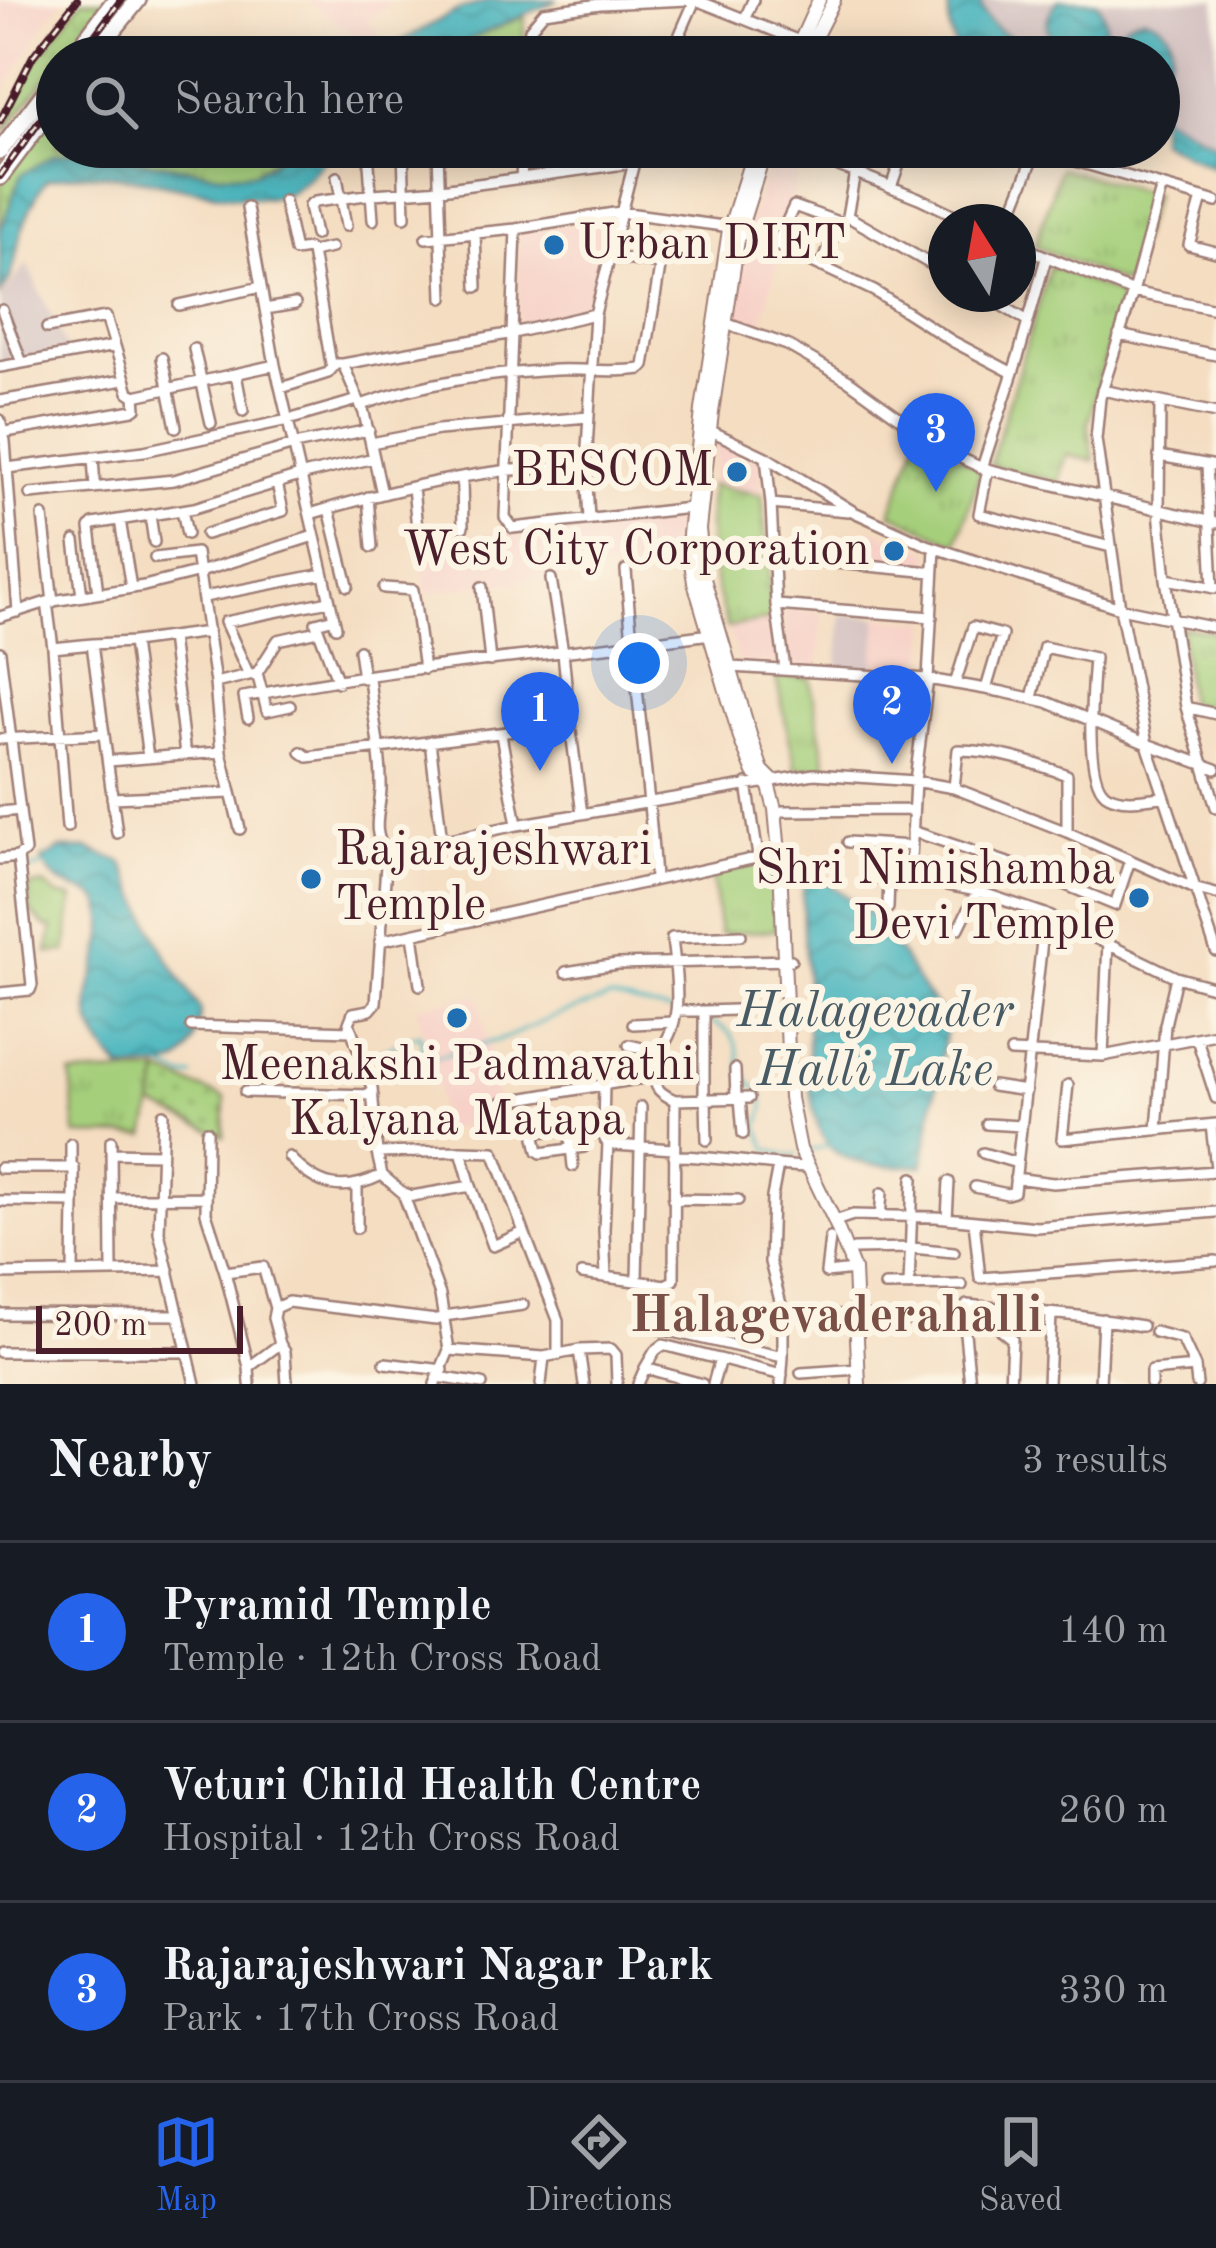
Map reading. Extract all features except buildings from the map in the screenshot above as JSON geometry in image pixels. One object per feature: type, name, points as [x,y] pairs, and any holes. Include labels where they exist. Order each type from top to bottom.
[{"type":"highway","points":[[88,36],[115,0]]},
{"type":"highway","points":[[109,36],[138,0]]},
{"type":"highway","points":[[0,152],[36,104]]},
{"type":"highway","points":[[0,177],[36,128]]},
{"type":"main road","points":[[809,36],[819,0]]},
{"type":"main road","points":[[813,36],[834,0]]},
{"type":"main road","points":[[750,168],[734,231],[705,428],[699,543],[741,741],[754,773],[778,789],[783,811],[790,1098],[806,1156],[854,1270],[860,1316]]},
{"type":"main road","points":[[758,168],[734,231],[725,323],[690,508],[688,544],[694,582],[731,667],[775,809],[787,960]]},
{"type":"main road","points":[[806,1156],[841,1219],[861,1268],[861,1379]]},
{"type":"street","points":[[679,36],[693,0]]},
{"type":"street","points":[[529,36],[544,12],[601,2],[693,0],[783,36]]},
{"type":"street","points":[[745,18],[752,0]]},
{"type":"street","points":[[370,168],[373,220]]},
{"type":"street","points":[[404,168],[404,217]]},
{"type":"street","points":[[439,168],[443,298]]},
{"type":"street","points":[[520,178],[521,168]]},
{"type":"street","points":[[561,168],[561,172]]},
{"type":"street","points":[[315,235],[309,206],[316,202],[594,168]]},
{"type":"street","points":[[589,518],[586,466],[595,314],[631,168]]},
{"type":"street","points":[[847,168],[929,204]]},
{"type":"street","points":[[891,187],[898,168]]},
{"type":"street","points":[[1014,204],[1026,168]]},
{"type":"street","points":[[1097,168],[1216,202]]},
{"type":"street","points":[[855,172],[847,216],[928,263]]},
{"type":"street","points":[[337,177],[346,226]]},
{"type":"street","points":[[1162,187],[1102,390],[1096,439],[1120,608],[1147,744],[1216,951]]},
{"type":"street","points":[[1202,198],[1189,245],[1216,252]]},
{"type":"street","points":[[284,201],[295,251],[331,248]]},
{"type":"street","points":[[776,245],[794,206],[838,222],[822,267]]},
{"type":"street","points":[[247,208],[275,365],[335,623],[316,622],[338,682]]},
{"type":"street","points":[[426,238],[620,212],[723,226],[874,291],[1013,374]]},
{"type":"street","points":[[516,229],[505,518],[513,528],[690,508]]},
{"type":"street","points":[[475,232],[477,286]]},
{"type":"street","points":[[312,252],[337,364],[369,430],[382,494]]},
{"type":"street","points":[[1036,253],[1133,292],[1216,310]]},
{"type":"street","points":[[5,472],[288,420],[451,379],[512,372],[637,371],[644,366],[660,267],[610,256]]},
{"type":"street","points":[[1046,258],[985,468],[979,514],[1111,547]]},
{"type":"street","points":[[179,305],[261,286]]},
{"type":"street","points":[[265,309],[296,304]]},
{"type":"street","points":[[2,310],[22,363]]},
{"type":"street","points":[[1013,312],[1028,321]]},
{"type":"street","points":[[280,388],[328,373],[337,364],[595,314]]},
{"type":"street","points":[[46,328],[106,317],[129,392],[135,396],[275,365]]},
{"type":"street","points":[[725,323],[787,345],[849,381],[946,451],[985,468],[1212,522]]},
{"type":"street","points":[[1119,334],[1216,355]]},
{"type":"street","points":[[0,367],[115,346]]},
{"type":"street","points":[[194,349],[211,423]]},
{"type":"street","points":[[162,358],[176,427]]},
{"type":"street","points":[[236,374],[243,411]]},
{"type":"street","points":[[0,401],[118,381]]},
{"type":"street","points":[[1102,390],[1216,413]]},
{"type":"street","points":[[2,433],[133,410],[135,396]]},
{"type":"street","points":[[1160,403],[1160,512],[1166,579],[1186,706],[1216,807]]},
{"type":"street","points":[[371,443],[438,430],[588,416]]},
{"type":"street","points":[[0,420],[18,612]]},
{"type":"street","points":[[705,428],[766,457],[854,512],[934,548],[1120,608],[1216,628]]},
{"type":"street","points":[[30,494],[174,480],[294,445],[369,430]]},
{"type":"street","points":[[1159,456],[1212,465],[1214,588],[1166,579]]},
{"type":"street","points":[[92,457],[95,488]]},
{"type":"street","points":[[766,457],[785,669]]},
{"type":"street","points":[[98,593],[90,528],[95,523],[182,510],[374,458]]},
{"type":"street","points":[[310,514],[462,477],[586,466]]},
{"type":"street","points":[[462,477],[463,527]]},
{"type":"street","points":[[206,534],[283,511],[277,483]]},
{"type":"street","points":[[413,487],[418,539]]},
{"type":"street","points":[[368,497],[372,547]]},
{"type":"street","points":[[770,504],[854,512]]},
{"type":"street","points":[[329,508],[348,586]]},
{"type":"street","points":[[182,510],[187,535]]},
{"type":"street","points":[[150,515],[154,542]]},
{"type":"street","points":[[43,516],[68,827]]},
{"type":"street","points":[[121,520],[130,588]]},
{"type":"street","points":[[0,617],[50,602],[200,572],[314,536]]},
{"type":"street","points":[[75,541],[82,596]]},
{"type":"street","points":[[910,878],[934,548]]},
{"type":"street","points":[[155,558],[195,552],[221,752],[240,830]]},
{"type":"street","points":[[772,557],[932,572]]},
{"type":"street","points":[[626,570],[655,879]]},
{"type":"street","points":[[204,597],[323,574]]},
{"type":"street","points":[[551,579],[582,814]]},
{"type":"street","points":[[482,587],[490,662]]},
{"type":"street","points":[[384,588],[414,591],[424,669]]},
{"type":"street","points":[[218,594],[225,622],[263,693],[267,711],[290,706]]},
{"type":"street","points":[[225,622],[329,601]]},
{"type":"street","points":[[776,605],[932,617]]},
{"type":"street","points":[[955,684],[973,627],[1002,635],[986,689]]},
{"type":"street","points":[[215,683],[253,674],[278,640],[318,631]]},
{"type":"street","points":[[53,648],[208,632]]},
{"type":"street","points":[[248,718],[244,697],[263,693],[715,633]]},
{"type":"street","points":[[170,637],[185,755]]},
{"type":"street","points":[[133,642],[148,758]]},
{"type":"street","points":[[92,644],[117,833]]},
{"type":"street","points":[[1032,698],[1044,647],[1094,658],[1090,719],[1096,781],[1102,791],[1126,800],[1164,797]]},
{"type":"street","points":[[358,650],[378,729],[381,789],[376,829],[387,852],[376,1003],[370,1010],[353,1013],[349,1020],[373,1094],[377,1154],[382,1175],[403,1193],[412,1196],[472,1186]]},
{"type":"street","points":[[0,652],[5,739],[16,775],[25,851],[0,859]]},
{"type":"street","points":[[731,667],[928,679],[1032,698],[1216,769]]},
{"type":"street","points":[[295,674],[298,687]]},
{"type":"street","points":[[1186,706],[1216,714]]},
{"type":"street","points":[[301,752],[308,757],[570,724]]},
{"type":"street","points":[[5,739],[104,734]]},
{"type":"street","points":[[501,734],[517,825]]},
{"type":"street","points":[[430,741],[442,842]]},
{"type":"street","points":[[954,788],[958,749],[974,749],[1067,775],[1067,832]]},
{"type":"street","points":[[108,761],[221,752]]},
{"type":"street","points":[[387,852],[814,774],[954,788],[1216,894]]},
{"type":"street","points":[[0,776],[16,775]]},
{"type":"street","points":[[747,784],[758,856]]},
{"type":"street","points":[[112,798],[232,793]]},
{"type":"street","points":[[783,811],[914,810]]},
{"type":"street","points":[[0,812],[20,811]]},
{"type":"street","points":[[912,831],[1115,905],[1130,860]]},
{"type":"street","points":[[848,842],[911,846]]},
{"type":"street","points":[[380,941],[779,853]]},
{"type":"street","points":[[0,993],[30,990],[32,985],[18,857]]},
{"type":"street","points":[[869,878],[910,878],[976,891],[1045,914],[1176,977],[1216,988]]},
{"type":"street","points":[[888,908],[890,878]]},
{"type":"street","points":[[959,928],[976,891]]},
{"type":"street","points":[[975,1187],[1014,1192],[1045,914]]},
{"type":"street","points":[[413,934],[420,985]]},
{"type":"street","points":[[740,935],[673,938],[675,1016],[666,1045],[654,1056],[661,1094],[675,1100],[742,1098]]},
{"type":"street","points":[[1103,1056],[1108,942]]},
{"type":"street","points":[[566,971],[617,964],[787,960]]},
{"type":"street","points":[[1157,1130],[1163,1045],[1176,977]]},
{"type":"street","points":[[633,1024],[675,1016],[704,1018],[735,1010]]},
{"type":"street","points":[[234,1029],[235,1013]]},
{"type":"street","points":[[255,1013],[255,1029]]},
{"type":"street","points":[[704,1018],[707,1140]]},
{"type":"street","points":[[190,1026],[351,1031]]},
{"type":"street","points":[[1011,1052],[1103,1056],[1216,1034]]},
{"type":"street","points":[[1197,1039],[1216,1098]]},
{"type":"street","points":[[629,1046],[659,1052]]},
{"type":"street","points":[[735,1069],[743,1134]]},
{"type":"street","points":[[502,1102],[655,1076]]},
{"type":"street","points":[[604,1083],[606,1276]]},
{"type":"street","points":[[1016,1178],[1053,1183],[1216,1169],[1214,1125],[1062,1139],[1068,1085]]},
{"type":"street","points":[[993,1086],[1026,1091]]},
{"type":"street","points":[[245,1092],[373,1094]]},
{"type":"street","points":[[582,1274],[666,1285],[674,1280],[675,1100]]},
{"type":"street","points":[[637,1280],[641,1107]]},
{"type":"street","points":[[163,1114],[159,1232],[195,1384]]},
{"type":"street","points":[[987,1124],[1022,1126]]},
{"type":"street","points":[[584,1147],[541,1153],[535,1137],[538,1132],[605,1125]]},
{"type":"street","points":[[569,1127],[573,1166]]},
{"type":"street","points":[[207,1131],[206,1213],[225,1271],[250,1384]]},
{"type":"street","points":[[608,1143],[778,1166],[806,1156]]},
{"type":"street","points":[[71,1144],[73,1272]]},
{"type":"street","points":[[112,1272],[111,1147],[161,1154]]},
{"type":"street","points":[[460,1151],[493,1246],[524,1232]]},
{"type":"street","points":[[377,1154],[494,1152],[558,1320],[558,1355]]},
{"type":"street","points":[[983,1154],[1017,1163]]},
{"type":"street","points":[[289,1157],[308,1177],[327,1184],[356,1186],[382,1175]]},
{"type":"street","points":[[638,1384],[663,1345],[782,1380],[783,1312],[770,1262],[778,1166]]},
{"type":"street","points":[[0,1168],[71,1168]]},
{"type":"street","points":[[909,1286],[913,1178]]},
{"type":"street","points":[[947,1218],[949,1182]]},
{"type":"street","points":[[356,1186],[357,1228]]},
{"type":"street","points":[[403,1193],[444,1316],[449,1350],[439,1377]]},
{"type":"street","points":[[880,1216],[882,1193]]},
{"type":"street","points":[[110,1198],[206,1197]]},
{"type":"street","points":[[673,1199],[738,1200]]},
{"type":"street","points":[[0,1202],[74,1202]]},
{"type":"street","points":[[841,1219],[853,1215],[947,1218],[1037,1226],[1216,1212]]},
{"type":"street","points":[[974,1222],[980,1278],[1216,1261]]},
{"type":"street","points":[[830,1238],[826,1273],[854,1270]]},
{"type":"street","points":[[854,1249],[954,1252]]},
{"type":"street","points":[[225,1271],[263,1267],[287,1384]]},
{"type":"street","points":[[0,1274],[169,1271]]},
{"type":"street","points":[[885,1286],[962,1286]]},
{"type":"street","points":[[275,1308],[288,1301],[436,1320],[524,1305]]},
{"type":"street","points":[[967,1305],[1142,1326]]},
{"type":"street","points":[[1002,1309],[1002,1331],[1012,1340],[1010,1384]]},
{"type":"street","points":[[783,1312],[964,1323],[970,1384]]},
{"type":"street","points":[[1048,1384],[1051,1313]]},
{"type":"street","points":[[0,1314],[179,1316]]},
{"type":"street","points":[[1100,1384],[1103,1319]]},
{"type":"street","points":[[656,1328],[783,1357]]},
{"type":"street","points":[[1155,1333],[1182,1340],[1197,1384]]},
{"type":"street","points":[[249,1367],[283,1348],[301,1353]]},
{"type":"street","points":[[449,1350],[544,1357],[611,1348],[616,1355],[617,1383]]},
{"type":"street","points":[[579,1350],[584,1384]]},
{"type":"street","points":[[0,1352],[187,1352]]},
{"type":"street","points":[[541,1384],[544,1357]]},
{"type":"street","points":[[713,1384],[720,1359]]},
{"type":"street","points":[[385,1363],[482,1384]]},
{"type":"street","points":[[1151,1384],[1150,1371],[1195,1367]]},
{"type":"street","points":[[645,1368],[701,1384]]},
{"type":"street","points":[[802,1373],[861,1379]]},
{"type":"shaded area","points":[[0,0],[63,0],[47,18],[0,97]]},
{"type":"shaded area","points":[[307,0],[385,0],[388,6],[368,21],[380,36],[354,36]]},
{"type":"shaded area","points":[[980,0],[1216,0],[1216,145],[1180,125],[1180,36],[1006,36],[983,14]]},
{"type":"shaded area","points":[[766,168],[798,168],[777,238],[748,229]]},
{"type":"shaded area","points":[[609,218],[588,304],[519,323],[519,232]]},
{"type":"shaded area","points":[[747,241],[780,250],[760,330],[733,321]]},
{"type":"shaded area","points":[[27,264],[68,351],[0,364],[0,298]]},
{"type":"shaded area","name":"BESCOM","points":[[717,439],[761,460],[762,495],[711,485]]},
{"type":"shaded area","points":[[675,513],[681,563],[425,592],[419,542]]},
{"type":"shaded area","points":[[872,529],[931,552],[929,569],[869,562]]},
{"type":"shaded area","points":[[784,609],[823,613],[818,668],[790,666]]},
{"type":"shaded area","points":[[842,614],[878,617],[873,672],[837,669]]},
{"type":"shaded area","points":[[878,617],[928,622],[923,677],[873,672]]},
{"type":"shaded area","points":[[773,619],[781,664],[739,662],[727,627]]},
{"type":"shaded area","points":[[478,995],[495,1077],[498,1123],[442,1130],[417,1007]]},
{"type":"green space","points":[[82,0],[106,0],[78,36],[54,36]]},
{"type":"green space","points":[[525,16],[524,36],[478,36]]},
{"type":"green space","points":[[36,60],[36,91],[0,138]]},
{"type":"green space","points":[[36,137],[36,168],[45,168],[0,231],[0,186]]},
{"type":"green space","points":[[184,168],[261,168],[254,173]]},
{"type":"green space","points":[[1060,168],[1154,194],[1126,285],[1036,243]]},
{"type":"green space","points":[[1050,266],[1121,296],[1088,424],[1094,461],[1066,455],[1059,482],[990,465]]},
{"type":"green space","points":[[920,432],[981,470],[957,544],[891,513]]},
{"type":"green space","points":[[711,485],[762,495],[773,619],[727,627],[711,557]]},
{"type":"green space","points":[[1181,627],[1216,632],[1216,711],[1188,703]]},
{"type":"green space","points":[[776,677],[810,678],[827,768],[796,768]]},
{"type":"green space","points":[[774,861],[776,930],[720,934],[712,874]]},
{"type":"green space","points":[[45,884],[57,895],[73,898],[66,952],[48,953],[53,927],[46,927],[30,911],[29,886]]},
{"type":"green space","points":[[160,1072],[146,1136],[76,1135],[71,1075]]},
{"type":"green space","points":[[160,1072],[225,1098],[224,1136],[153,1106]]},
{"type":"water","points":[[491,0],[558,0],[477,36],[411,36],[458,10]]},
{"type":"water","points":[[949,0],[980,0],[990,22],[1010,36],[952,36]]},
{"type":"water","points":[[1059,0],[1097,2],[1104,15],[1103,36],[1050,36],[1049,14]]},
{"type":"water","points":[[1143,17],[1153,20],[1169,36],[1118,36],[1129,22]]},
{"type":"water","points":[[1180,125],[1216,145],[1216,169],[1180,151]]},
{"type":"water","points":[[36,166],[254,173],[263,168],[318,168],[288,193],[252,198],[90,174],[46,180],[28,214],[12,273],[0,294],[0,231],[21,175]]},
{"type":"water","points":[[61,849],[87,849],[122,862],[164,952],[201,1011],[192,1046],[178,1062],[121,1070],[97,1036],[89,1000],[102,944],[103,916],[95,897],[56,879],[42,860]]},
{"type":"water","name":"Halagevader Halli Lake","points":[[806,867],[878,919],[947,1021],[923,1166],[853,1161],[833,1150],[816,1120],[808,1055]]},
{"type":"waterway","points":[[22,872],[47,865]]},
{"type":"waterway","points":[[367,1057],[419,1034],[426,1060],[505,1038],[610,998],[673,1012]]},
{"type":"waterway","points":[[688,1015],[712,1022],[734,1039],[740,1072],[762,1094],[759,1128],[767,1148],[797,1154]]},
{"type":"waterway","points":[[163,1067],[193,1076]]},
{"type":"waterway","points":[[806,1152],[832,1145]]},
{"type":"railway","points":[[49,36],[77,0]]},
{"type":"railway","points":[[94,36],[121,0]]},
{"type":"railway","points":[[0,121],[36,52]]},
{"type":"railway","points":[[0,176],[36,126]]},
{"type":"place","name":"Urban DIET","points":[[554,245]]},
{"type":"place","name":"BESCOM","points":[[737,472]]},
{"type":"place","name":"Rajarajeshwari Nagar Park","points":[[936,492]]},
{"type":"place","name":"West City Corporation","points":[[894,551]]},
{"type":"place","name":"Veturi Child Health Centre","points":[[892,764]]},
{"type":"place","name":"Pyramid Temple","points":[[540,771]]},
{"type":"place","name":"Rajarajeshwari Temple","points":[[311,879]]},
{"type":"place","name":"Shri Nimishamba Devi Temple","points":[[1139,898]]},
{"type":"place","name":"Meenakshi Padmavathi Kalyana Matapa","points":[[457,1018]]},
{"type":"district","name":"Halagevaderahalli","points":[[836,1317]]}]
